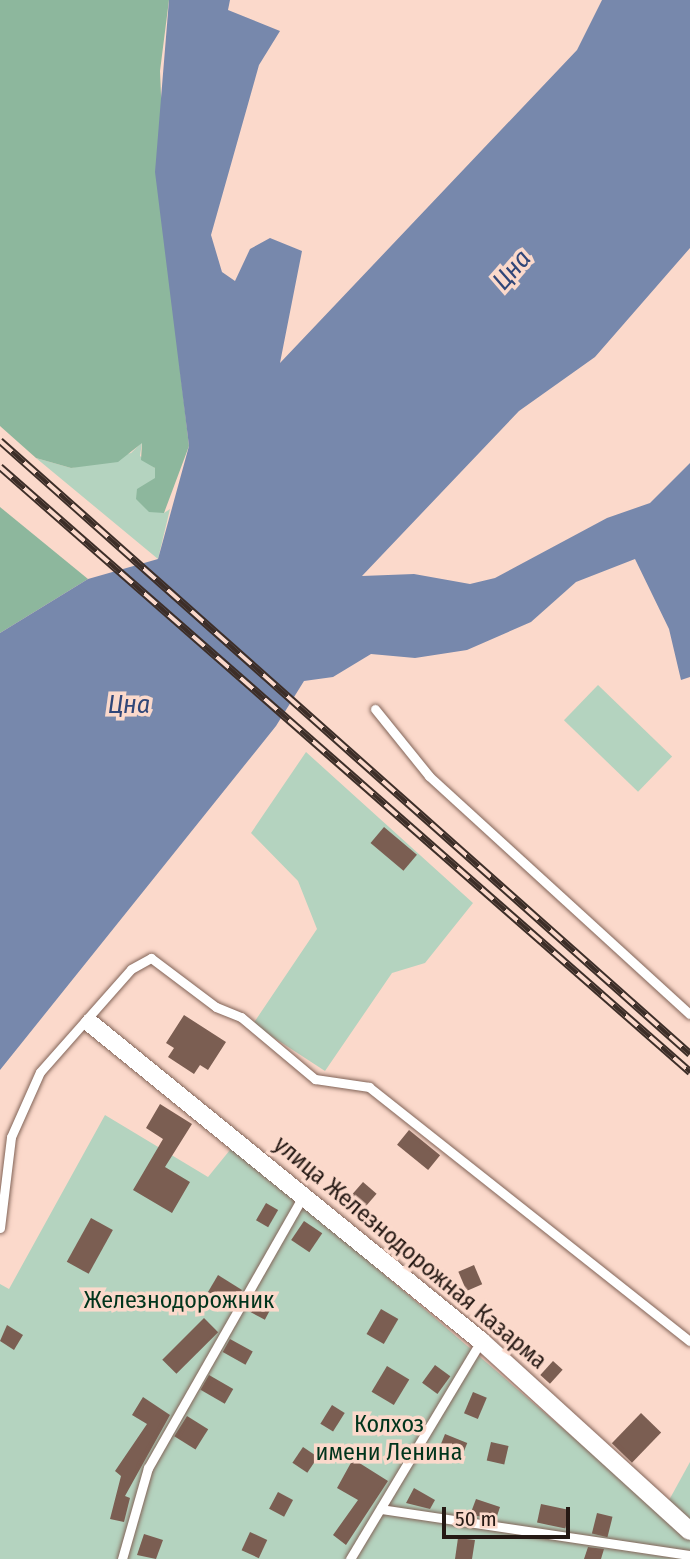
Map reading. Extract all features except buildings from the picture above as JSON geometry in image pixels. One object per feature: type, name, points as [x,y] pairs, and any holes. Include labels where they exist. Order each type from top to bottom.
[{"type":"street","name":"улица Железнодорожная Казарма","points":[[90,1023],[305,1194],[481,1341],[690,1531]]},
{"type":"lane","points":[[375,709],[429,775],[690,1014]]},
{"type":"lane","points":[[0,1228],[11,1137],[23,1102],[40,1072],[90,1023],[131,969],[151,958],[216,1007],[241,1017],[315,1079],[369,1087],[690,1341]]},
{"type":"lane","points":[[122,1559],[148,1468],[305,1194]]},
{"type":"lane","points":[[350,1559],[481,1341]]},
{"type":"lane","points":[[381,1509],[690,1555]]},
{"type":"green space","points":[[0,0],[169,0],[160,71],[168,264],[189,446],[164,513],[149,512],[136,499],[137,489],[155,478],[155,468],[141,460],[142,443],[118,462],[71,468],[36,458],[0,426]]},
{"type":"green space","points":[[142,442],[140,456],[155,468],[164,513],[170,509],[158,559],[36,458],[71,468],[131,453]]},
{"type":"green space","points":[[0,507],[88,579],[0,633]]},
{"type":"green space","points":[[598,685],[672,757],[638,792],[564,720]]},
{"type":"green space","points":[[306,752],[473,903],[425,963],[392,973],[325,1071],[253,1024],[317,929],[298,881],[251,833]]},
{"type":"green space","name":"Колхоз имени Ленина","points":[[105,1115],[208,1177],[234,1145],[690,1538],[690,1559],[0,1559],[0,1284],[9,1289]]},
{"type":"green space","points":[[690,1462],[690,1521],[668,1502]]},
{"type":"water","name":"Цна","points":[[169,0],[230,0],[228,10],[280,31],[259,65],[211,235],[222,272],[235,281],[250,249],[270,238],[302,251],[280,363],[577,50],[602,0],[690,0],[690,248],[595,357],[519,411],[362,576],[414,574],[470,584],[495,578],[607,518],[650,503],[690,463],[690,677],[681,680],[669,629],[635,559],[576,582],[531,622],[467,650],[415,658],[371,654],[333,677],[304,681],[276,726],[0,1070],[0,633],[88,579],[158,559],[189,446],[155,172]]},
{"type":"railway","points":[[0,441],[690,1054]]},
{"type":"railway","points":[[0,467],[690,1072]]},
{"type":"park label","name":"Железнодорожник","points":[[179,1301]]}]
